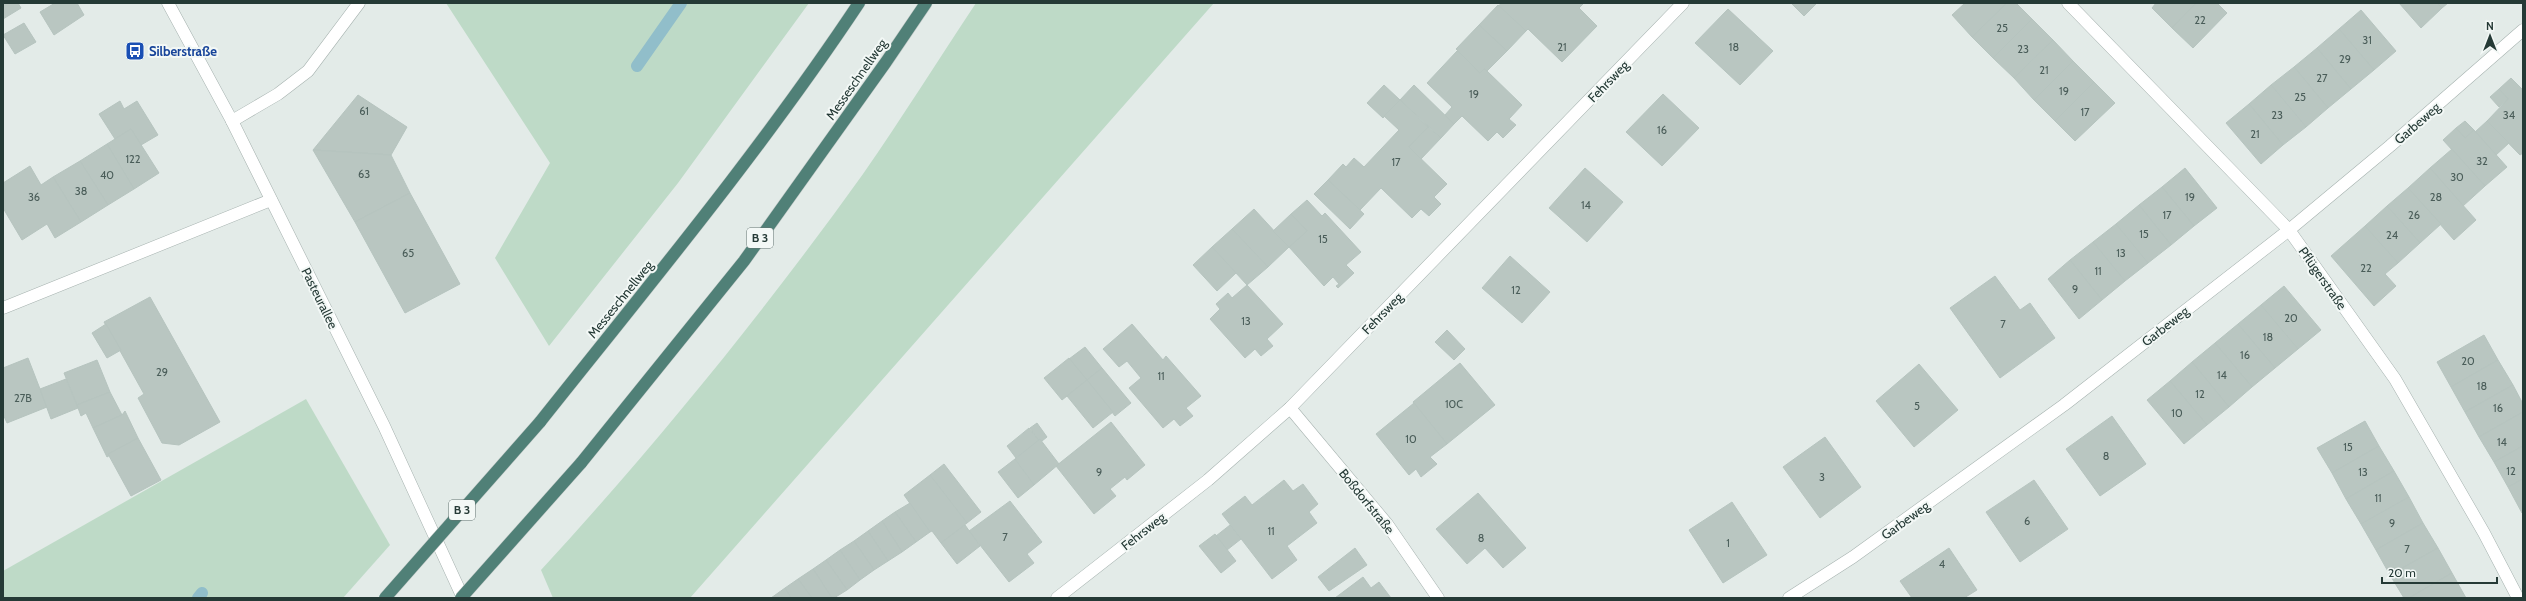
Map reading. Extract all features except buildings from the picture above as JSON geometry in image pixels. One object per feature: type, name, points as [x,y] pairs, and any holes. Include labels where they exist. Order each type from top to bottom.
[{"type":"highway","name":"Messeschnellweg","points":[[385,598],[540,422],[698,224],[835,39],[859,3]]},
{"type":"highway","name":"Messeschnellweg","points":[[462,598],[581,463],[744,261],[886,62],[926,3]]},
{"type":"street","name":"Pasteurallee","points":[[168,3],[232,121],[384,426],[462,598]]},
{"type":"street","points":[[232,121],[278,94],[308,71],[359,3]]},
{"type":"street","name":"Fehrsweg","points":[[1057,598],[1208,480],[1290,408],[1683,3]]},
{"type":"street","name":"Pflügerstraße","points":[[2068,3],[2289,230],[2395,379],[2484,533],[2518,598]]},
{"type":"street","name":"Garbeweg","points":[[1789,598],[1853,557],[2064,405],[2289,230],[2390,146],[2523,30]]},
{"type":"street","points":[[3,308],[271,200]]},
{"type":"street","name":"Boßdorfstraße","points":[[1290,408],[1387,524],[1438,598]]},
{"type":"green space","points":[[446,3],[809,3],[678,183],[549,346],[495,258],[550,163]]},
{"type":"green space","points":[[976,3],[1214,3],[690,598],[553,598],[541,570],[626,475],[708,377],[787,277],[892,132]]},
{"type":"green space","points":[[306,399],[390,545],[343,598],[3,598],[3,571]]},
{"type":"waterway","points":[[637,66],[681,3]]},
{"type":"waterway","points":[[198,598],[202,593]]},
{"type":"place","name":"Silberstraße","points":[[135,51]]}]
